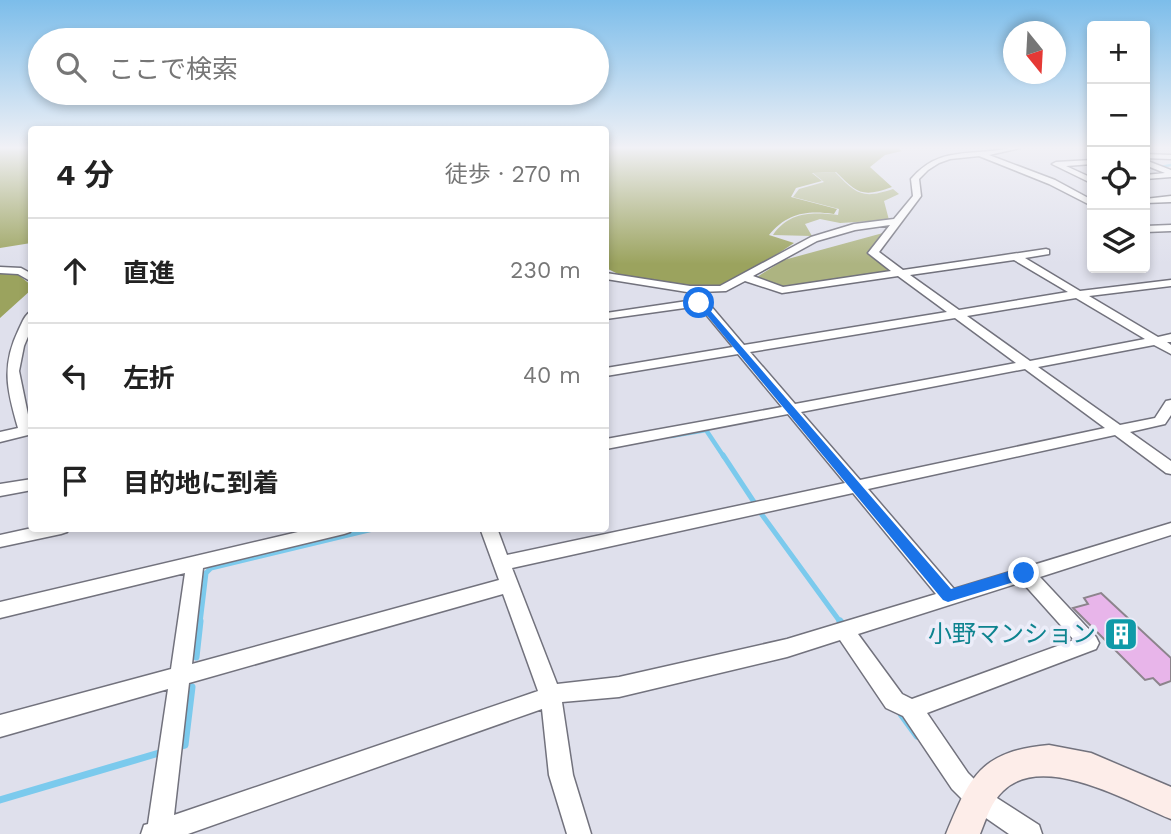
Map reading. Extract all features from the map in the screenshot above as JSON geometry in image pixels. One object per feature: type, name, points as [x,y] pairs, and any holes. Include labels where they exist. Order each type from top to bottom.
[{"type":"street","points":[[916,187],[917,196],[894,222],[873,253],[1171,468]]},
{"type":"street","points":[[1061,187],[1087,201]]},
{"type":"street","points":[[1150,201],[1171,199]]},
{"type":"street","points":[[609,276],[690,289],[729,288],[794,247],[814,239],[854,227],[894,222]]},
{"type":"street","points":[[1150,229],[1168,229]]},
{"type":"street","points":[[748,278],[782,290],[1046,251]]},
{"type":"street","points":[[1015,256],[1171,350]]},
{"type":"street","points":[[0,270],[21,271],[28,276]]},
{"type":"street","points":[[609,371],[1078,294],[1171,283]]},
{"type":"street","points":[[690,289],[699,303],[948,596]]},
{"type":"street","points":[[609,316],[699,303]]},
{"type":"street","points":[[28,322],[12,356],[10,373],[28,426]]},
{"type":"street","points":[[609,443],[1171,338]]},
{"type":"street","points":[[501,563],[1160,421],[1171,404]]},
{"type":"street","points":[[0,438],[28,429]]},
{"type":"street","points":[[0,490],[28,485]]},
{"type":"street","points":[[195,562],[183,675],[158,833],[551,696],[619,687],[776,651],[1171,529]]},
{"type":"street","points":[[0,541],[41,532]]},
{"type":"street","points":[[0,610],[326,532]]},
{"type":"street","points":[[489,532],[551,696],[561,775],[579,834]]},
{"type":"street","points":[[911,709],[1089,643],[1024,573]]},
{"type":"street","points":[[0,726],[509,585]]},
{"type":"street","points":[[844,630],[894,701],[911,709],[960,780],[978,799],[1030,834]]},
{"type":"street","points":[[963,834],[978,799],[991,779],[1021,763],[1065,761],[1136,786],[1171,803]]},
{"type":"green space","points":[[0,187],[28,187],[28,243],[0,248]]},
{"type":"green space","points":[[609,187],[800,187],[796,188],[791,197],[837,209],[834,214],[806,213],[783,222],[769,235],[794,243],[749,273],[720,287],[692,287],[620,275],[609,270]]},
{"type":"green space","points":[[850,187],[861,193],[874,194],[893,189],[899,194],[884,201],[889,220],[840,223],[820,219],[805,224],[812,236],[773,235],[786,222],[801,215],[838,215],[839,209],[793,197],[799,189]]},
{"type":"green space","points":[[852,187],[892,187],[867,193]]},
{"type":"green space","points":[[883,233],[869,255],[891,269],[889,272],[785,287],[757,277],[784,260]]},
{"type":"green space","points":[[0,272],[16,273],[28,283],[28,293],[0,318]]},
{"type":"building","name":"小野マンション","points":[[1101,593],[1171,658],[1171,681],[1160,685],[1153,678],[1145,680],[1073,608],[1088,604],[1084,598]]},
{"type":"waterway","points":[[671,436],[706,430],[724,457]]},
{"type":"waterway","points":[[723,455],[754,502]]},
{"type":"waterway","points":[[760,512],[841,623]]},
{"type":"waterway","points":[[200,623],[206,573],[211,568],[360,532]]},
{"type":"waterway","points":[[196,657],[200,621]]},
{"type":"waterway","points":[[181,746],[185,745],[192,687]]},
{"type":"waterway","points":[[901,714],[917,736]]},
{"type":"waterway","points":[[0,800],[159,753]]},
{"type":"place","name":"小野マンション","points":[[1121,634]]},
{"type":"route","points":[[699,303],[948,596],[1024,573]]}]
